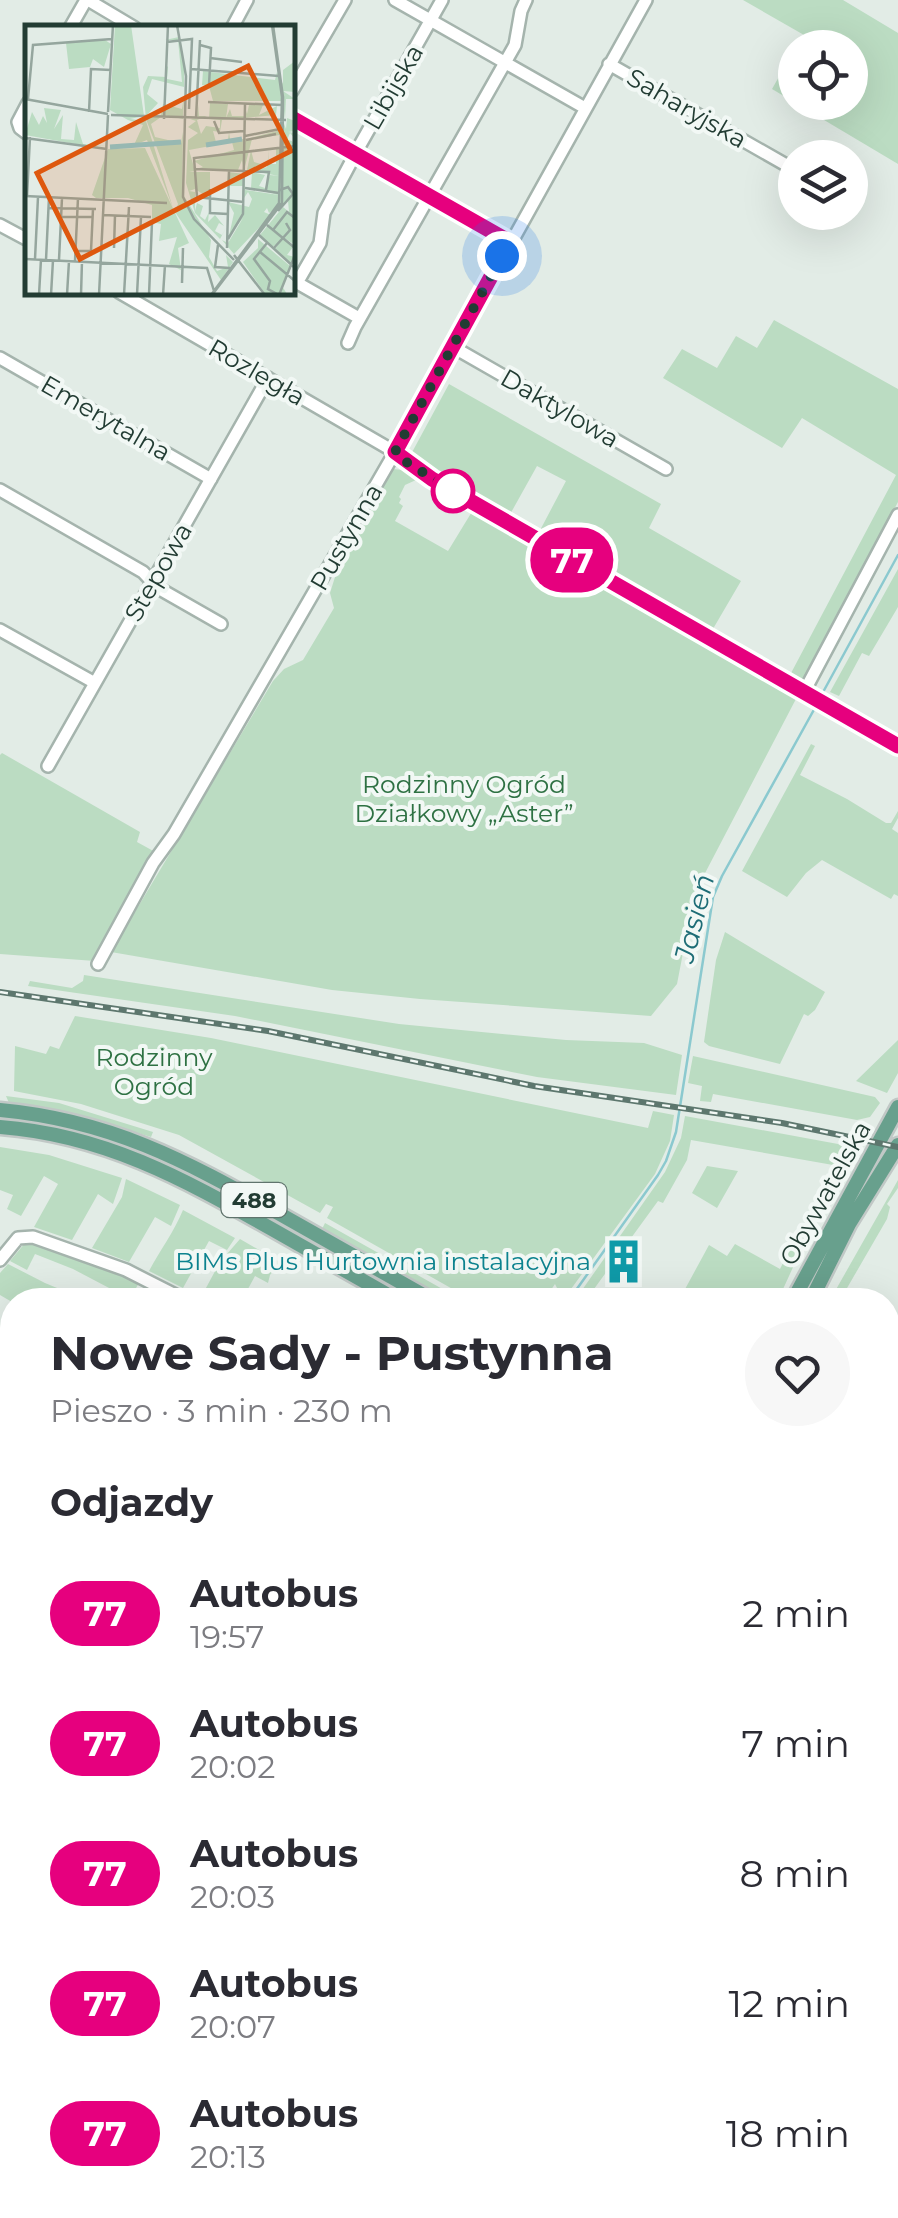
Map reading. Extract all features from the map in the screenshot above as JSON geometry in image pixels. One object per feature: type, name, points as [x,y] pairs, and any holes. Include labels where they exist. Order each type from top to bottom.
[{"type":"main road","name":"Obywatelska","points":[[815,1288],[898,1107]]},
{"type":"main road","name":"488","points":[[0,1110],[76,1122],[164,1152],[411,1288]]},
{"type":"main road","name":"488","points":[[0,1127],[80,1141],[165,1170],[376,1288]]},
{"type":"main road","name":"Obywatelska","points":[[816,1288],[849,1224],[898,1145]]},
{"type":"street","points":[[72,25],[87,0],[130,25]]},
{"type":"street","points":[[234,25],[247,0]]},
{"type":"street","points":[[295,87],[345,0]]},
{"type":"street","points":[[395,0],[585,108]]},
{"type":"street","name":"Libijska","points":[[295,282],[320,243],[324,213],[442,0]]},
{"type":"street","points":[[348,343],[514,45],[526,0]]},
{"type":"street","name":"Pustynna","points":[[98,964],[395,452],[643,1]]},
{"type":"street","name":"Saharyjska","points":[[610,64],[778,160]]},
{"type":"street","points":[[25,109],[18,122],[25,132]]},
{"type":"street","points":[[295,120],[510,242]]},
{"type":"street","points":[[0,224],[25,238]]},
{"type":"street","points":[[295,282],[360,318]]},
{"type":"street","name":"Rozległa","points":[[124,295],[395,452],[432,479],[898,746]]},
{"type":"street","name":"Daktylowa","points":[[452,347],[666,469]]},
{"type":"street","name":"Emerytalna","points":[[0,358],[211,479]]},
{"type":"street","name":"Stepowa","points":[[48,766],[268,378]]},
{"type":"street","points":[[0,490],[144,572],[160,589],[221,624]]},
{"type":"street","points":[[806,693],[898,515]]},
{"type":"street","points":[[0,630],[95,683]]},
{"type":"street","points":[[0,1260],[18,1238],[33,1237],[126,1270],[161,1288]]},
{"type":"green space","points":[[743,0],[843,0],[898,33],[898,164],[868,146],[868,140],[858,140],[824,120],[868,120],[868,30],[795,30]]},
{"type":"green space","points":[[774,320],[898,389],[898,502],[803,681],[790,675],[896,475],[802,418],[782,448],[663,378],[682,349],[717,368],[736,336],[757,348]]},
{"type":"green space","points":[[449,384],[661,504],[649,528],[741,581],[710,634],[537,536],[566,481],[537,466],[508,518],[414,461],[410,456]]},
{"type":"green space","name":"Rodzinny Ogród Działkowy „Aster”","points":[[393,469],[416,480],[405,485],[399,497],[403,506],[395,521],[448,551],[473,510],[797,697],[703,877],[693,901],[677,984],[651,1016],[332,990],[111,952],[273,681],[284,669],[303,660],[334,608],[330,593],[335,577]]},
{"type":"green space","points":[[898,569],[898,607],[869,656],[862,653],[839,696],[830,692]]},
{"type":"green space","points":[[811,744],[815,746],[800,775],[886,823],[891,823],[898,811],[892,829],[898,833],[898,896],[894,894],[891,899],[822,860],[787,897],[742,871]]},
{"type":"green space","points":[[2,753],[140,832],[137,842],[157,853],[95,961],[0,954]]},
{"type":"green space","points":[[725,932],[825,992],[815,1010],[808,1016],[804,1014],[780,1064],[704,1042],[716,960]]},
{"type":"green space","points":[[84,975],[399,1024],[566,1040],[644,1043],[682,1055],[676,1095],[537,1077],[235,1016],[28,986],[30,981],[72,988],[83,981]]},
{"type":"green space","name":"Rodzinny Ogród","points":[[75,1016],[211,1038],[648,1128],[653,1111],[674,1115],[670,1141],[655,1174],[572,1288],[557,1288],[555,1284],[552,1288],[451,1288],[327,1218],[333,1207],[326,1204],[320,1213],[179,1135],[81,1104],[14,1091],[15,1046],[46,1054],[50,1046],[59,1049]]},
{"type":"green space","points":[[898,1040],[898,1073],[887,1093],[856,1081]]},
{"type":"green space","points":[[693,1056],[875,1097],[880,1103],[870,1117],[857,1120],[713,1094],[711,1102],[700,1101],[702,1086],[688,1083]]},
{"type":"green space","points":[[6,1096],[59,1103],[153,1132],[151,1137],[74,1114],[9,1103]]},
{"type":"green space","points":[[685,1116],[838,1144],[850,1152],[856,1150],[831,1188],[825,1185],[833,1165],[691,1140],[687,1160],[663,1203],[658,1201],[595,1288],[583,1288],[665,1172],[681,1138]]},
{"type":"green space","points":[[0,1147],[49,1155],[122,1178],[113,1204],[98,1194],[72,1240],[34,1227],[58,1184],[44,1176],[21,1216],[7,1209],[13,1195],[0,1190]]},
{"type":"green space","points":[[707,1166],[738,1171],[717,1208],[692,1193]]},
{"type":"green space","points":[[126,1179],[180,1205],[171,1226],[155,1217],[129,1262],[92,1248],[122,1197]]},
{"type":"green space","points":[[898,1180],[898,1188],[887,1204],[887,1219],[847,1288],[837,1288]]},
{"type":"green space","points":[[183,1210],[235,1238],[227,1250],[209,1241],[183,1288],[149,1271]]},
{"type":"green space","points":[[325,1223],[441,1288],[427,1288],[322,1229]]},
{"type":"green space","points":[[240,1239],[280,1262],[268,1283],[255,1276],[248,1288],[206,1288],[220,1262]]},
{"type":"green space","points":[[25,1243],[36,1243],[123,1273],[139,1283],[136,1288],[109,1288],[35,1254],[27,1270],[10,1261]]},
{"type":"green space","points":[[735,1244],[780,1269],[791,1247],[800,1252],[784,1288],[686,1288],[709,1245],[727,1256]]},
{"type":"green space","points":[[8,1264],[57,1288],[0,1288],[0,1273]]},
{"type":"waterway","name":"Jasień","points":[[822,694],[898,555]]},
{"type":"waterway","name":"Jasień","points":[[578,1288],[666,1161],[676,1132],[713,897],[816,706]]},
{"type":"railway","points":[[0,992],[268,1031],[534,1086],[782,1123],[898,1147]]},
{"type":"bus line","name":"77","points":[[295,120],[510,242],[395,452],[432,479],[898,746]]},
{"type":"place","name":"BIMs Plus Hurtownia instalacyjna","points":[[624,1261]]},
{"type":"route","points":[[453,491],[395,452],[502,256]]}]
